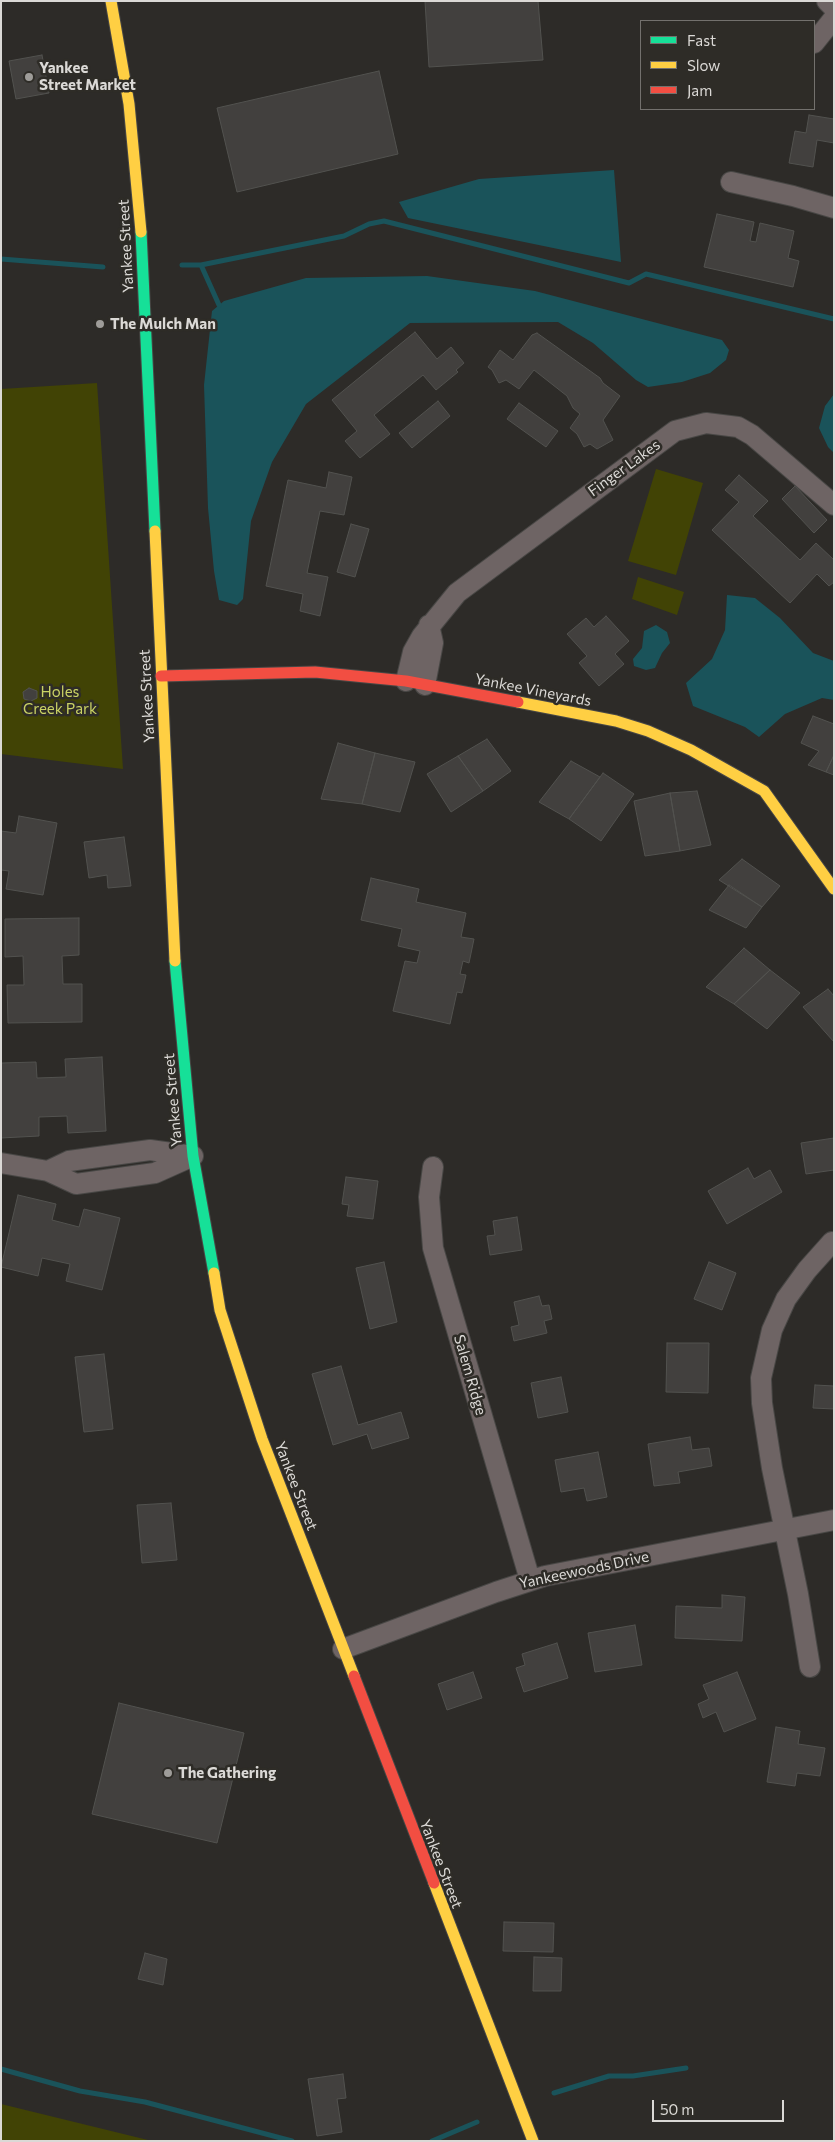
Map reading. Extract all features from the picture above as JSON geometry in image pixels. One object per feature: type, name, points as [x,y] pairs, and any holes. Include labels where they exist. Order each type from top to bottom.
[{"type":"street","name":"Yankee Street","points":[[111,1],[129,104],[136,167],[148,370],[173,943],[193,1156],[220,1310],[262,1439],[533,2141]]},
{"type":"street","points":[[827,1],[834,8]]},
{"type":"street","points":[[815,42],[834,18]]},
{"type":"street","points":[[731,182],[793,196],[834,208]]},
{"type":"street","name":"Finger Lakes","points":[[416,683],[413,652],[429,626],[457,593],[675,431],[706,423],[722,423],[738,427],[752,435],[834,505]]},
{"type":"street","name":"Yankee Vineyards","points":[[161,676],[315,672],[416,683],[616,721],[648,731],[690,750],[764,791],[794,830],[819,871],[834,889]]},
{"type":"street","points":[[1,1164],[48,1171],[69,1161],[150,1150],[193,1156]]},
{"type":"street","name":"Salem Ridge","points":[[433,1167],[429,1197],[433,1248],[530,1580]]},
{"type":"street","points":[[810,1667],[762,1403],[762,1378],[765,1354],[772,1330],[786,1299],[832,1242]]},
{"type":"street","name":"Yankeewoods Drive","points":[[343,1649],[530,1580],[834,1520]]},
{"type":"green space","name":"Holes Creek Park","points":[[97,383],[123,769],[1,754],[1,389]]},
{"type":"green space","points":[[656,469],[703,483],[676,575],[628,561]]},
{"type":"green space","points":[[638,577],[684,592],[677,615],[632,599]]},
{"type":"green space","points":[[1,2104],[152,2141],[1,2141]]},
{"type":"water","points":[[614,170],[621,262],[408,218],[399,202],[479,179]]},
{"type":"water","points":[[427,276],[535,291],[722,340],[729,350],[726,360],[710,373],[682,382],[648,387],[636,380],[593,343],[558,322],[410,323],[306,404],[272,462],[251,521],[243,599],[237,605],[219,600],[214,571],[208,508],[204,385],[212,311],[224,301],[306,278]]},
{"type":"water","points":[[834,394],[834,453],[828,447],[819,428],[825,406]]},
{"type":"water","points":[[727,595],[755,598],[780,618],[813,653],[834,661],[834,700],[822,698],[785,714],[759,737],[745,727],[693,706],[686,683],[712,659],[725,630]]},
{"type":"water","points":[[656,625],[667,632],[670,643],[662,653],[655,668],[646,670],[634,666],[633,659],[642,648],[644,631]]},
{"type":"building","points":[[425,1],[538,1],[543,60],[429,67]]},
{"type":"building","name":"Yankee Street Market","points":[[42,55],[49,93],[16,99],[9,61]]},
{"type":"building","points":[[379,71],[398,154],[237,192],[217,108]]},
{"type":"building","points":[[809,115],[834,119],[834,143],[817,140],[813,167],[789,163],[795,131],[806,133]]},
{"type":"building","points":[[717,214],[754,222],[750,241],[756,242],[760,223],[794,231],[788,258],[799,261],[793,287],[704,267]]},
{"type":"building","points":[[415,332],[437,359],[451,347],[464,363],[456,370],[458,372],[436,390],[423,375],[374,415],[390,434],[360,458],[345,441],[357,431],[332,400]]},
{"type":"building","points":[[537,333],[600,378],[603,383],[620,396],[603,420],[613,440],[597,449],[590,444],[584,447],[577,434],[570,428],[580,414],[573,408],[567,396],[534,370],[519,389],[506,380],[499,383],[492,370],[488,367],[500,350],[513,360],[532,335]]},
{"type":"building","points":[[438,401],[450,416],[412,448],[399,433]]},
{"type":"building","points":[[519,403],[558,431],[546,447],[507,419]]},
{"type":"building","points":[[329,472],[352,477],[344,515],[320,511],[307,573],[328,577],[320,616],[300,611],[303,594],[266,586],[288,480],[326,488]]},
{"type":"building","points":[[739,475],[768,501],[753,516],[800,560],[816,543],[834,560],[834,582],[829,586],[817,574],[790,603],[712,530],[739,502],[725,490]]},
{"type":"building","points":[[795,486],[827,520],[814,533],[782,499]]},
{"type":"building","points":[[351,524],[369,529],[355,577],[337,572]]},
{"type":"building","points":[[606,616],[629,641],[615,654],[624,664],[599,686],[579,663],[587,656],[567,634],[586,618],[594,627]]},
{"type":"building","name":"Holes Creek Park","points":[[29,688],[37,691],[37,698],[31,701],[24,699],[23,692]]},
{"type":"building","points":[[813,716],[834,724],[834,755],[826,772],[808,765],[819,751],[801,743]]},
{"type":"building","points":[[487,739],[511,771],[483,791],[458,756]]},
{"type":"building","points":[[338,743],[375,753],[362,804],[321,799]]},
{"type":"building","points":[[375,753],[415,762],[400,812],[362,804]]},
{"type":"building","points":[[834,755],[834,775],[826,772]]},
{"type":"building","points":[[458,756],[483,791],[451,812],[427,774]]},
{"type":"building","points":[[571,761],[600,777],[569,819],[539,802]]},
{"type":"building","points":[[603,773],[634,794],[601,841],[569,819]]},
{"type":"building","points":[[697,791],[711,845],[680,851],[670,793]]},
{"type":"building","points":[[670,793],[680,851],[645,856],[634,801]]},
{"type":"building","points":[[19,816],[57,823],[43,895],[6,889],[9,871],[1,870],[1,831],[16,833]]},
{"type":"building","points":[[124,837],[131,886],[108,888],[107,875],[89,878],[84,842]]},
{"type":"building","points":[[742,859],[780,886],[762,907],[719,880]]},
{"type":"building","points":[[371,878],[419,889],[416,902],[466,913],[461,937],[474,939],[469,963],[463,961],[460,974],[466,975],[462,993],[457,992],[450,1024],[393,1011],[405,961],[417,963],[420,951],[398,946],[402,929],[361,920]]},
{"type":"building","points":[[729,885],[762,907],[746,928],[709,910]]},
{"type":"building","points":[[79,918],[79,955],[62,956],[63,984],[82,984],[82,1022],[8,1023],[7,985],[24,985],[23,956],[5,957],[5,919]]},
{"type":"building","points":[[744,948],[770,970],[734,1004],[706,987]]},
{"type":"building","points":[[770,970],[800,993],[767,1029],[734,1004]]},
{"type":"building","points":[[828,989],[834,996],[834,1042],[803,1007]]},
{"type":"building","points":[[102,1057],[106,1131],[68,1133],[67,1116],[39,1117],[39,1136],[1,1138],[1,1063],[36,1062],[37,1078],[66,1077],[65,1059]]},
{"type":"building","points":[[834,1138],[834,1170],[806,1174],[801,1143]]},
{"type":"building","points":[[748,1168],[754,1179],[770,1170],[782,1192],[727,1224],[708,1191]]},
{"type":"building","points":[[346,1177],[378,1181],[373,1219],[347,1216],[349,1205],[342,1204]]},
{"type":"building","points":[[18,1195],[56,1204],[52,1220],[79,1227],[84,1209],[120,1218],[102,1290],[66,1281],[70,1264],[42,1258],[38,1276],[1,1267]]},
{"type":"building","points":[[517,1217],[522,1250],[490,1255],[487,1236],[495,1235],[493,1221]]},
{"type":"building","points":[[384,1262],[397,1322],[370,1329],[356,1268]]},
{"type":"building","points":[[709,1262],[736,1273],[722,1310],[694,1299]]},
{"type":"building","points":[[539,1296],[542,1306],[549,1305],[552,1319],[544,1321],[547,1333],[514,1341],[511,1327],[519,1325],[514,1302]]},
{"type":"building","points":[[667,1343],[709,1343],[708,1393],[666,1392]]},
{"type":"building","points":[[104,1354],[113,1429],[84,1432],[75,1357]]},
{"type":"building","points":[[341,1366],[358,1425],[401,1412],[409,1438],[372,1449],[367,1434],[333,1445],[312,1374]]},
{"type":"building","points":[[561,1377],[568,1412],[538,1418],[531,1383]]},
{"type":"building","points":[[815,1385],[834,1386],[834,1409],[813,1408]]},
{"type":"building","points":[[690,1437],[692,1450],[709,1448],[712,1466],[678,1472],[680,1483],[654,1486],[648,1444]]},
{"type":"building","points":[[598,1452],[607,1497],[587,1501],[584,1488],[561,1492],[555,1460]]},
{"type":"building","points":[[171,1503],[177,1560],[142,1563],[137,1505]]},
{"type":"building","points":[[722,1595],[745,1597],[742,1641],[675,1638],[676,1606],[722,1608]]},
{"type":"building","points":[[635,1625],[642,1665],[595,1672],[588,1633]]},
{"type":"building","points":[[557,1643],[568,1678],[524,1692],[516,1668],[525,1665],[522,1654]]},
{"type":"building","points":[[473,1672],[482,1698],[447,1710],[438,1684]]},
{"type":"building","points":[[737,1672],[756,1719],[724,1732],[716,1712],[703,1718],[698,1704],[709,1699],[703,1685]]},
{"type":"building","name":"The Gathering","points":[[119,1703],[244,1733],[217,1843],[92,1814]]},
{"type":"building","points":[[776,1727],[800,1731],[798,1744],[825,1748],[820,1776],[797,1773],[795,1786],[767,1782]]},
{"type":"building","points":[[504,1922],[554,1923],[553,1952],[503,1951]]},
{"type":"building","points":[[145,1953],[167,1959],[163,1985],[138,1979]]},
{"type":"building","points":[[534,1957],[562,1958],[561,1991],[533,1991]]},
{"type":"building","points":[[343,2074],[346,2098],[337,2099],[342,2132],[317,2136],[308,2079]]},
{"type":"waterway","points":[[182,265],[201,265],[344,236],[369,224],[384,221],[629,283],[646,274],[834,319]]},
{"type":"waterway","points":[[1,259],[103,267]]},
{"type":"waterway","points":[[201,265],[219,305]]},
{"type":"waterway","points":[[554,2093],[609,2076],[633,2076],[686,2068]]},
{"type":"waterway","points":[[1,2069],[80,2091],[145,2102],[292,2141]]},
{"type":"waterway","points":[[432,2141],[477,2122]]},
{"type":"traffic: fast","points":[[141,232],[155,531]]},
{"type":"traffic: fast","points":[[175,961],[193,1156],[214,1273]]},
{"type":"traffic: slow","points":[[111,1],[129,104],[141,232]]},
{"type":"traffic: slow","points":[[155,531],[175,961]]},
{"type":"traffic: slow","points":[[518,702],[616,721],[648,731],[691,750],[764,791],[834,889]]},
{"type":"traffic: slow","points":[[214,1273],[220,1310],[262,1439],[354,1676]]},
{"type":"traffic: slow","points":[[434,1883],[533,2141]]},
{"type":"traffic: jam","points":[[161,676],[315,672],[406,681],[518,702]]},
{"type":"traffic: jam","points":[[354,1676],[434,1883]]},
{"type":"place","name":"Yankee Street Market","points":[[29,77]]},
{"type":"place","name":"The Mulch Man","points":[[100,324]]},
{"type":"place","name":"The Gathering","points":[[168,1773]]}]
